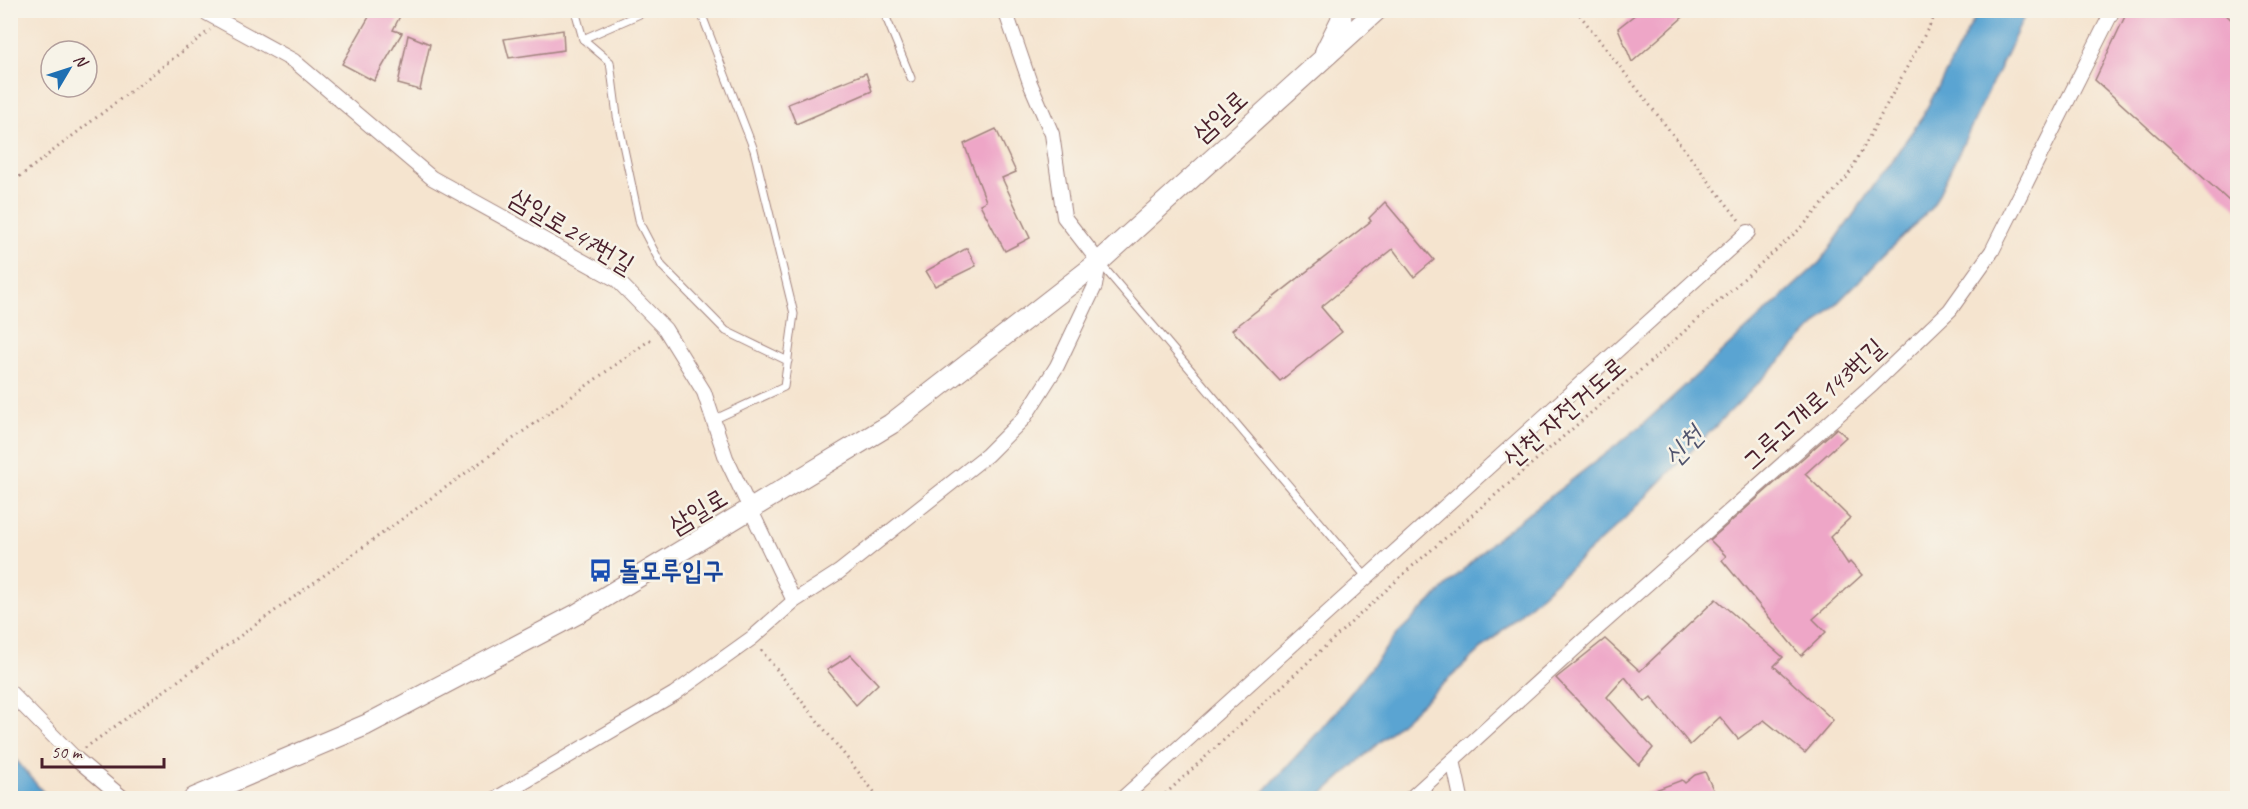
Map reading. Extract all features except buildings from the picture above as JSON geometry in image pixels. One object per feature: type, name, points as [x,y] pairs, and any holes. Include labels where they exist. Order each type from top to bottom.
[{"type":"main road","points":[[1319,63],[1341,20],[1342,10]]},
{"type":"main road","name":"삼일로","points":[[194,798],[366,725],[577,614],[891,424],[1099,262],[1377,10]]},
{"type":"street","name":"삼일로247번길","points":[[201,10],[294,61],[432,178],[617,280],[665,329],[704,392],[726,458],[794,601]]},
{"type":"street","points":[[497,798],[674,694],[752,638],[794,601],[839,572],[968,470],[1024,418],[1037,400],[1070,341],[1095,286],[1099,262],[1064,217],[1052,134],[1030,83],[1005,10]]},
{"type":"street","name":"그루고개로143번길","points":[[1411,798],[1584,640],[1872,385],[1950,310],[1992,252],[2112,10]]},
{"type":"street","points":[[1123,798],[1368,579],[1748,232]]},
{"type":"street","points":[[10,692],[73,756],[123,798]]},
{"type":"street","points":[[1453,760],[1461,798]]},
{"type":"lane","points":[[575,10],[583,39],[610,62],[617,116],[640,224],[662,266],[726,331],[788,361]]},
{"type":"lane","points":[[583,39],[649,10]]},
{"type":"lane","points":[[699,10],[754,150],[794,314],[784,387],[713,420]]},
{"type":"lane","points":[[883,10],[911,78]]},
{"type":"lane","points":[[1099,262],[1368,579]]},
{"type":"path","points":[[1576,10],[1748,232]]},
{"type":"path","name":"신천 자전거도로","points":[[1161,798],[1408,570],[1642,369],[1802,226],[1848,176],[1938,10]]},
{"type":"path","points":[[10,184],[220,21]]},
{"type":"path","points":[[73,756],[665,329]]},
{"type":"path","points":[[752,638],[879,798]]},
{"type":"water","name":"신천","points":[[1979,10],[2027,11],[1933,206],[1620,523],[1318,798],[1258,798],[1332,717],[1397,634],[1492,542],[1641,426],[1820,262],[1921,119]]},
{"type":"water","points":[[11,754],[48,798],[11,798]]},
{"type":"place","name":"돌모루입구","points":[[601,570]]}]
